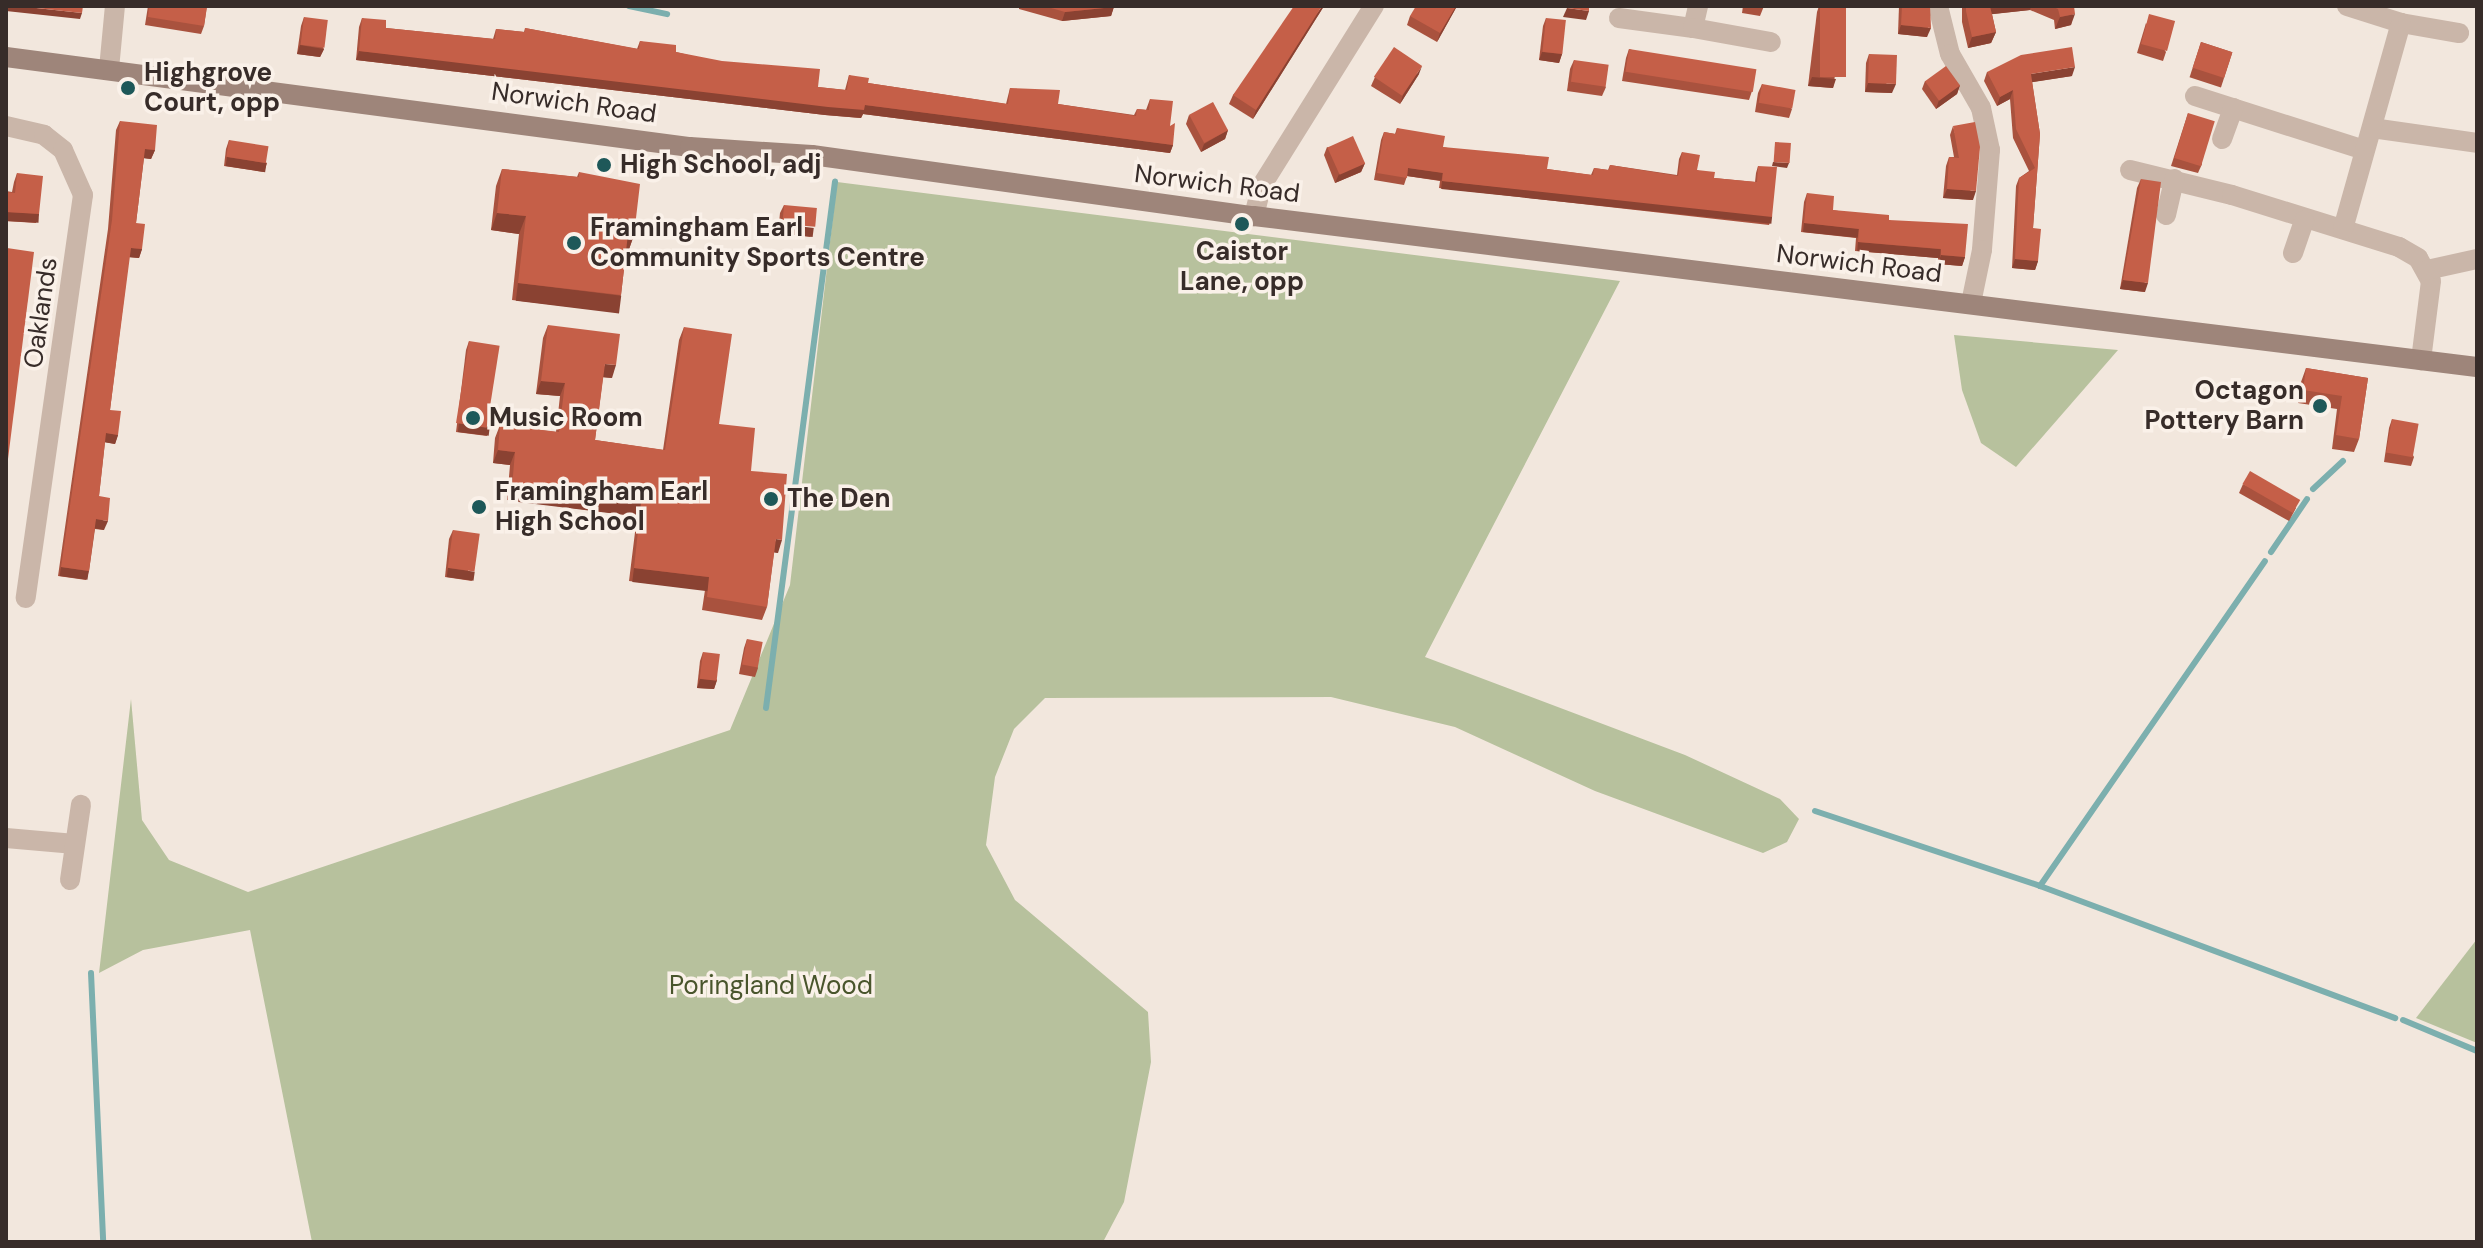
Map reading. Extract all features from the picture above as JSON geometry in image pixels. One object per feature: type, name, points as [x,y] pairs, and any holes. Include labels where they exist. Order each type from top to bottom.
[{"type":"main road","name":"Norwich Road","points":[[6,57],[690,147],[812,155],[1254,216],[2477,367]]},
{"type":"street","points":[[109,69],[115,6]]},
{"type":"street","points":[[1254,216],[1262,185],[1374,6]]},
{"type":"street","points":[[1693,28],[1698,6]]},
{"type":"street","points":[[1938,6],[1950,54],[1981,108],[1990,150],[1987,205],[1971,303]]},
{"type":"street","points":[[2347,6],[2401,23],[2459,33]]},
{"type":"street","points":[[1619,18],[1771,42]]},
{"type":"street","points":[[2343,229],[2401,23]]},
{"type":"street","points":[[2195,96],[2364,150]]},
{"type":"street","points":[[2222,139],[2233,108]]},
{"type":"street","name":"Oaklands","points":[[6,126],[44,135],[63,150],[83,195],[26,598]]},
{"type":"street","points":[[2372,128],[2477,143]]},
{"type":"street","points":[[2130,170],[2174,179],[2304,221],[2343,229],[2399,247],[2427,270],[2430,299],[2421,360]]},
{"type":"street","points":[[2166,215],[2174,179]]},
{"type":"street","points":[[2293,253],[2304,221]]},
{"type":"street","points":[[2427,270],[2477,259]]},
{"type":"street","points":[[70,880],[81,805]]},
{"type":"street","points":[[6,838],[75,844]]},
{"type":"green space","name":"Poringland Wood","points":[[837,182],[1620,281],[1425,657],[1685,755],[1780,799],[1799,819],[1787,842],[1763,853],[1595,791],[1455,727],[1331,697],[1045,698],[1014,729],[995,777],[986,845],[1015,900],[1148,1012],[1151,1062],[1124,1202],[1103,1242],[312,1242],[250,930],[143,950],[99,973],[131,699],[142,820],[169,860],[248,892],[730,730],[790,585]]},
{"type":"green space","points":[[1954,335],[2118,350],[2016,467],[1981,443],[1962,390]]},
{"type":"green space","points":[[2477,939],[2477,1043],[2416,1018]]},
{"type":"building","points":[[18,6],[83,6],[82,13]]},
{"type":"building","points":[[149,6],[207,6],[204,26],[148,17]]},
{"type":"building","points":[[1044,6],[1114,6],[1114,7],[1065,12]]},
{"type":"building","points":[[1294,6],[1322,6],[1256,110],[1233,95]]},
{"type":"building","points":[[1416,6],[1456,6],[1440,33],[1410,16]]},
{"type":"building","points":[[1589,6],[1589,11],[1567,8]]},
{"type":"building","points":[[1820,6],[1846,6],[1846,77],[1820,77]]},
{"type":"building","points":[[1902,6],[1930,6],[1931,28],[1901,25]]},
{"type":"building","points":[[1966,6],[1990,6],[1996,32],[1972,37]]},
{"type":"building","points":[[2051,6],[2074,6],[2075,14],[2060,17],[2058,9]]},
{"type":"building","points":[[2149,14],[2175,21],[2167,51],[2141,44]]},
{"type":"building","points":[[304,17],[328,20],[324,48],[301,45]]},
{"type":"building","points":[[362,18],[386,20],[386,28],[495,39],[496,29],[525,32],[525,28],[639,49],[640,41],[676,45],[676,52],[722,61],[820,69],[818,87],[847,90],[849,75],[869,78],[868,83],[1008,104],[1010,88],[1060,90],[1058,104],[1136,116],[1137,109],[1149,110],[1150,99],[1173,101],[1170,126],[1175,123],[1173,145],[865,105],[864,110],[828,107],[359,51]]},
{"type":"building","points":[[1546,18],[1566,20],[1562,54],[1542,52]]},
{"type":"building","points":[[2201,42],[2232,52],[2224,78],[2193,68]]},
{"type":"building","points":[[1394,47],[1422,66],[1402,96],[1374,77]]},
{"type":"building","points":[[2072,47],[2075,67],[2031,74],[2040,134],[2033,228],[2041,229],[2038,261],[2015,259],[2019,178],[2035,168],[2016,129],[2013,90],[2000,97],[1987,72],[2021,55]]},
{"type":"building","points":[[1629,49],[1756,69],[1753,92],[1625,72]]},
{"type":"building","points":[[1869,54],[1897,55],[1896,84],[1868,83]]},
{"type":"building","points":[[1574,60],[1609,65],[1606,87],[1571,82]]},
{"type":"building","points":[[1946,66],[1960,85],[1939,101],[1925,81]]},
{"type":"building","points":[[1762,84],[1795,90],[1792,109],[1759,103]]},
{"type":"building","points":[[1213,102],[1228,130],[1204,143],[1189,115]]},
{"type":"building","points":[[2188,113],[2215,121],[2201,166],[2174,158]]},
{"type":"building","points":[[120,121],[157,125],[155,150],[145,149],[136,223],[145,224],[142,249],[131,248],[110,410],[121,411],[118,435],[106,433],[99,496],[110,498],[108,521],[96,519],[89,571],[61,567],[112,220]]},
{"type":"building","points":[[1975,122],[1980,147],[1976,191],[1947,189],[1949,157],[1959,158],[1953,126]]},
{"type":"building","points":[[1397,128],[1445,136],[1443,147],[1549,157],[1547,169],[1593,175],[1594,168],[1609,170],[1610,165],[1678,176],[1682,152],[1700,155],[1697,170],[1715,172],[1714,178],[1757,182],[1758,166],[1777,167],[1772,217],[1442,181],[1443,173],[1408,168],[1407,178],[1377,173],[1384,132],[1396,134]]},
{"type":"building","points":[[1353,136],[1365,163],[1340,175],[1327,147]]},
{"type":"building","points":[[229,140],[269,146],[266,163],[226,157]]},
{"type":"building","points":[[1775,142],[1791,143],[1790,163],[1774,162]]},
{"type":"building","name":"Framingham Earl Community Sports Centre","points":[[502,169],[579,177],[579,172],[640,184],[634,235],[628,234],[621,295],[518,283],[526,216],[497,213]]},
{"type":"building","points":[[17,173],[43,176],[39,214],[6,212],[6,192],[15,193]]},
{"type":"building","points":[[2141,179],[2161,182],[2148,283],[2123,280]]},
{"type":"building","points":[[1807,193],[1834,196],[1833,210],[1889,215],[1889,220],[1968,224],[1965,257],[1941,255],[1941,249],[1858,242],[1859,229],[1804,223]]},
{"type":"building","points":[[784,205],[817,208],[815,227],[782,224]]},
{"type":"building","points":[[7,248],[34,252],[6,475],[6,254]]},
{"type":"building","points":[[548,325],[620,334],[616,365],[605,364],[595,440],[665,450],[684,327],[732,334],[719,424],[755,428],[751,471],[787,474],[782,540],[776,539],[767,607],[707,597],[709,577],[634,568],[641,503],[512,487],[515,452],[498,450],[500,425],[559,432],[565,383],[541,381]]},
{"type":"building","points":[[469,341],[500,346],[487,428],[456,423]]},
{"type":"building","points":[[2306,368],[2368,378],[2359,439],[2336,435],[2342,396],[2303,390]]},
{"type":"building","points":[[2392,419],[2419,424],[2413,457],[2386,452]]},
{"type":"building","points":[[2250,471],[2300,500],[2293,513],[2242,484]]},
{"type":"building","points":[[453,530],[480,534],[474,571],[448,568]]},
{"type":"building","points":[[747,639],[763,642],[758,668],[742,665]]},
{"type":"building","points":[[703,652],[720,654],[717,681],[700,679]]},
{"type":"waterway","points":[[629,6],[667,14]]},
{"type":"waterway","points":[[766,708],[835,182]]},
{"type":"waterway","points":[[2313,489],[2343,461]]},
{"type":"waterway","points":[[2271,552],[2307,499]]},
{"type":"waterway","points":[[2040,886],[2265,561]]},
{"type":"waterway","points":[[1815,811],[2040,886],[2395,1018]]},
{"type":"waterway","points":[[91,973],[103,1242]]},
{"type":"waterway","points":[[2403,1020],[2477,1051]]},
{"type":"place","name":"Highgrove Court, opp","points":[[128,88]]},
{"type":"place","name":"High School, adj","points":[[604,165]]},
{"type":"place","name":"Caistor Lane, opp","points":[[1242,224]]},
{"type":"place","name":"Framingham Earl Community Sports Centre","points":[[574,243]]},
{"type":"place","name":"Octagon Pottery Barn","points":[[2320,406]]},
{"type":"place","name":"Music Room","points":[[473,418]]},
{"type":"place","name":"The Den","points":[[771,499]]},
{"type":"place","name":"Framingham Earl High School","points":[[479,507]]}]
